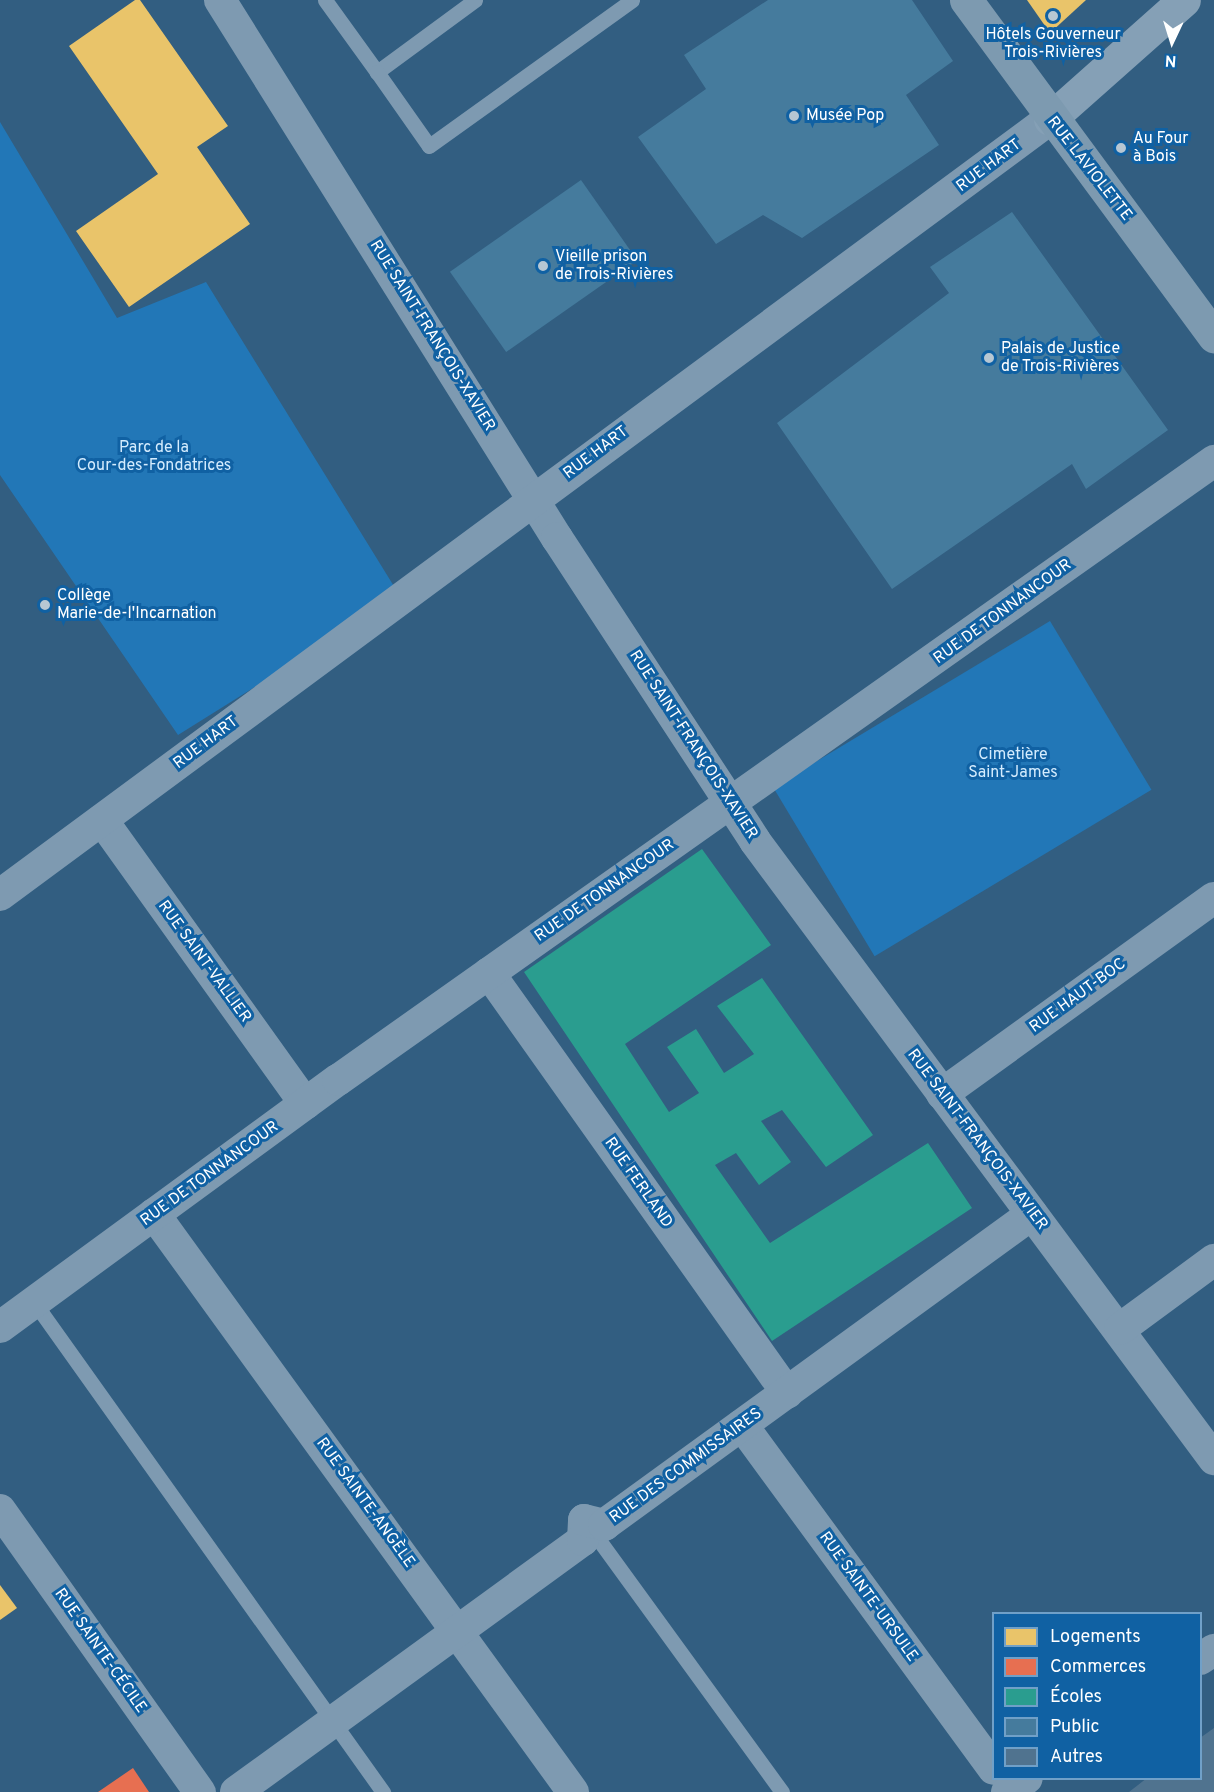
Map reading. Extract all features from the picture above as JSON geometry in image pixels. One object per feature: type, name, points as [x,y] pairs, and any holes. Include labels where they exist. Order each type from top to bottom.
[{"type":"main road","name":"RUE LAVIOLETTE","points":[[966,0],[1050,119],[1086,161],[1214,336]]},
{"type":"street","name":"RUE SAINT-FRANÇOIS-XAVIER","points":[[220,0],[534,500],[755,841],[942,1095],[1120,1329],[1214,1459]]},
{"type":"street","name":"RUE HART","points":[[0,895],[1050,119],[1184,0]]},
{"type":"street","name":"RUE DE TONNANCOUR","points":[[0,1327],[305,1104],[1214,461]]},
{"type":"street","name":"RUE SAINT-VALLIER","points":[[102,820],[305,1104]]},
{"type":"street","name":"RUE HAUT-BOC","points":[[942,1095],[1214,898]]},
{"type":"street","name":"RUE FERLAND","points":[[489,973],[787,1393]]},
{"type":"street","name":"RUE SAINTE-ANGÈLE","points":[[154,1214],[573,1792]]},
{"type":"street","name":"RUE DES COMMISSAIRES","points":[[236,1792],[583,1540],[584,1520],[604,1525],[1032,1214]]},
{"type":"street","points":[[1120,1329],[1214,1260]]},
{"type":"street","name":"RUE SAINTE-URSULE","points":[[742,1425],[992,1762]]},
{"type":"street","name":"RUE SAINTE-CÉCILE","points":[[0,1510],[200,1792]]},
{"type":"lane","points":[[325,0],[429,146],[632,0]]},
{"type":"lane","points":[[377,72],[475,0]]},
{"type":"lane","points":[[34,1302],[383,1792]]},
{"type":"lane","points":[[584,1520],[782,1792]]},
{"type":"green space","name":"Parc de la Cour-des-Fondatrices","points":[[0,122],[117,318],[206,282],[400,596],[178,735],[0,475]]},
{"type":"green space","name":"Cimetière Saint-James","points":[[1050,621],[1151,790],[875,956],[773,787]]},
{"type":"building: Logements","points":[[135,0],[140,0],[228,126],[197,147],[250,224],[129,307],[76,231],[158,174],[69,46]]},
{"type":"building: Logements","name":"Hôtels Gouverneur Trois-Rivières","points":[[1027,0],[1086,0],[1050,33]]},
{"type":"building: Logements","points":[[0,1585],[17,1608],[0,1620]]},
{"type":"building: Commerces","points":[[133,1768],[149,1792],[98,1792]]},
{"type":"building: Écoles","points":[[702,849],[771,945],[625,1044],[669,1112],[699,1093],[667,1047],[696,1029],[724,1073],[754,1054],[717,1006],[762,978],[873,1135],[826,1167],[782,1110],[761,1121],[791,1162],[759,1185],[736,1153],[715,1165],[770,1243],[928,1143],[972,1208],[772,1341],[524,972]]},
{"type":"building: Public","name":"Musée Pop","points":[[768,0],[912,0],[953,61],[906,95],[939,145],[802,238],[763,215],[716,244],[638,137],[706,89],[684,55]]},
{"type":"building: Public","name":"Vieille prison de Trois-Rivières","points":[[581,180],[637,260],[506,352],[450,272]]},
{"type":"building: Public","name":"Palais de Justice de Trois-Rivières","points":[[1012,212],[1168,430],[1086,489],[1072,464],[892,589],[777,423],[949,293],[930,267]]},
{"type":"building: Autres","points":[[1214,1728],[1214,1792],[1129,1792],[1144,1780],[1202,1780],[1202,1737]]},
{"type":"place","name":"Hôtels Gouverneur Trois-Rivières","points":[[1053,16]]},
{"type":"place","name":"Musée Pop","points":[[794,116]]},
{"type":"place","name":"Au Four à Bois","points":[[1121,148]]},
{"type":"place","name":"Vieille prison de Trois-Rivières","points":[[543,266]]},
{"type":"place","name":"Palais de Justice de Trois-Rivières","points":[[989,358]]},
{"type":"place","name":"Collège Marie-de-l'Incarnation","points":[[45,605]]}]
